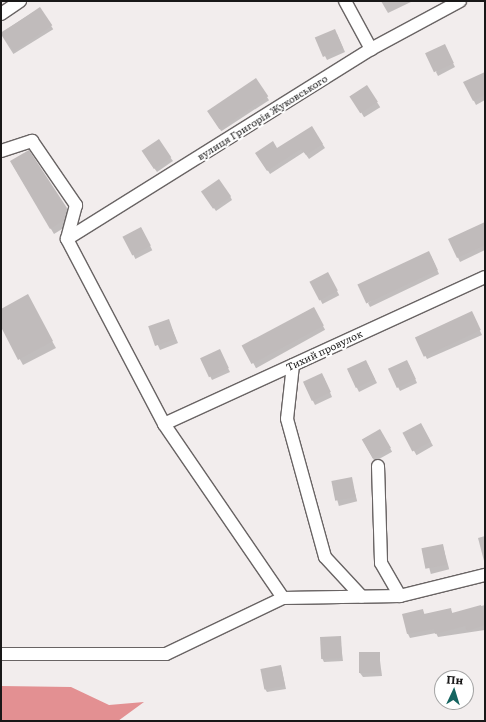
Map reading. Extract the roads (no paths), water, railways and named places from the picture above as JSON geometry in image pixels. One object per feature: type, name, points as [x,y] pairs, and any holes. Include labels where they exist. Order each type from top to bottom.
[{"type":"street","points":[[1,14],[20,1]]},
{"type":"street","points":[[345,1],[371,49]]},
{"type":"street","name":"вулиця Григорія Жуковського","points":[[67,239],[371,49],[460,1]]},
{"type":"street","points":[[1,151],[32,141],[76,205],[67,239],[164,424],[283,598]]},
{"type":"street","name":"Тихий провулок","points":[[164,424],[485,277]]},
{"type":"street","points":[[293,365],[287,419],[325,557],[362,597]]},
{"type":"street","points":[[378,466],[381,563],[400,596]]},
{"type":"street","points":[[1,654],[166,654],[283,598],[400,596],[485,576]]}]
